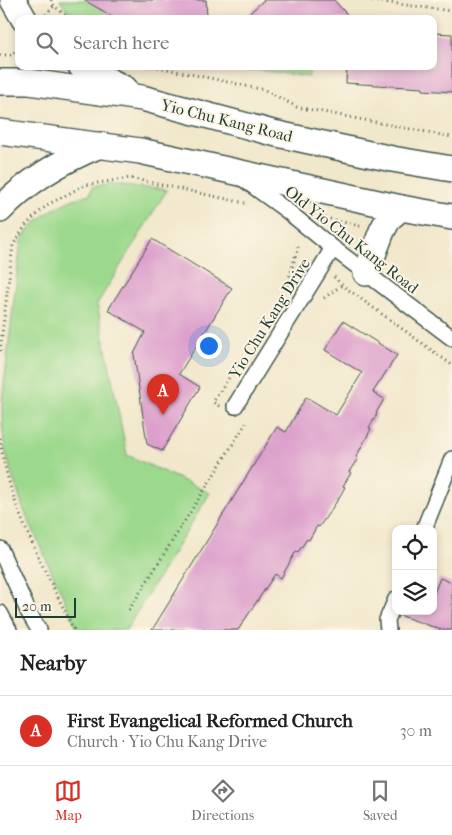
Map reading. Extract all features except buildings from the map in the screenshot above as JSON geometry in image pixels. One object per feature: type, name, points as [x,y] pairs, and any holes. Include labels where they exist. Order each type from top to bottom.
[{"type":"main road","points":[[14,0],[22,15]]},
{"type":"main road","points":[[89,70],[142,98]]},
{"type":"main road","name":"Yio Chu Kang Road","points":[[0,82],[29,82],[142,98],[273,133],[392,159],[452,169]]},
{"type":"main road","points":[[0,132],[140,151],[401,208],[452,217]]},
{"type":"main road","points":[[0,210],[47,170],[74,155],[100,145]]},
{"type":"main road","points":[[366,273],[389,218],[401,208]]},
{"type":"street","name":"Old Yio Chu Kang Road","points":[[230,170],[286,210],[452,338]]},
{"type":"street","name":"Yio Chu Kang Drive","points":[[235,406],[333,248]]},
{"type":"street","points":[[426,525],[450,469]]},
{"type":"street","points":[[0,549],[29,613],[39,630]]},
{"type":"street","points":[[388,630],[387,620],[392,608]]},
{"type":"street","points":[[0,613],[9,630]]},
{"type":"path","points":[[51,0],[54,6],[65,15]]},
{"type":"path","points":[[367,0],[452,11]]},
{"type":"path","points":[[46,15],[54,6]]},
{"type":"path","points":[[0,55],[12,56],[15,52]]},
{"type":"path","points":[[172,70],[266,90],[296,107],[452,137]]},
{"type":"path","points":[[0,351],[13,245],[26,225],[47,205]]},
{"type":"path","points":[[323,299],[342,285]]},
{"type":"path","points":[[129,610],[251,415]]},
{"type":"path","points":[[0,438],[3,462],[18,507],[35,549],[74,630]]},
{"type":"green space","points":[[60,0],[85,0],[110,15],[75,15],[66,9]]},
{"type":"green space","points":[[256,70],[309,70],[309,77]]},
{"type":"green space","points":[[114,184],[167,190],[97,304],[127,455],[210,493],[126,630],[78,630],[23,508],[12,475],[5,449],[2,400],[21,241],[34,225],[60,205],[90,194],[92,187]]},
{"type":"place","name":"First Evangelical Reformed Church","points":[[163,415]]}]
